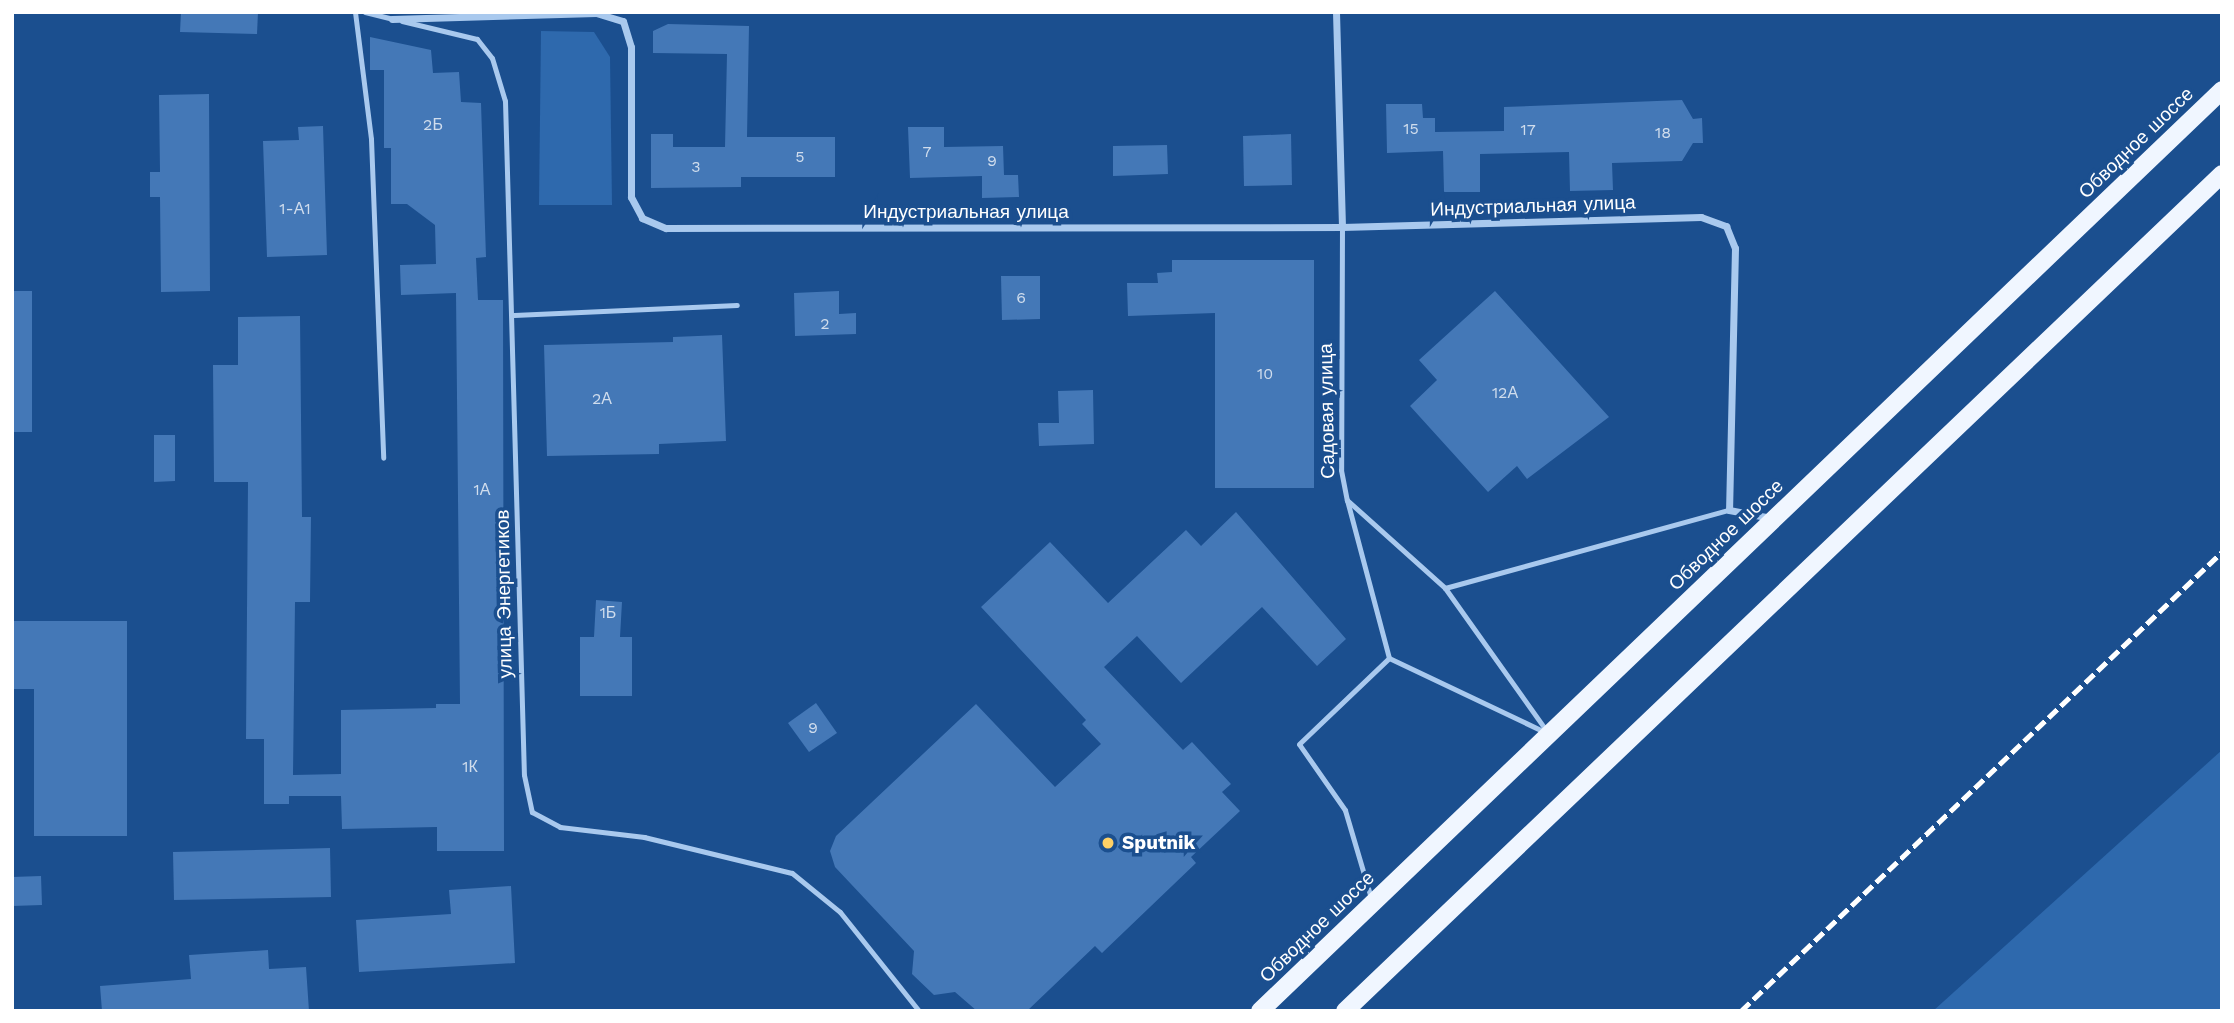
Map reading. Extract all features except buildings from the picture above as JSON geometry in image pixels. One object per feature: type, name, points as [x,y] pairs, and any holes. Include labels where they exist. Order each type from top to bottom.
[{"type":"main road","name":"Обводное шоссе","points":[[1259,1011],[2222,90]]},
{"type":"main road","points":[[1345,1011],[2222,174]]},
{"type":"street","name":"Садовая улица","points":[[1336,12],[1342,227]]},
{"type":"street","name":"Индустриальная улица","points":[[392,19],[596,13],[623,21],[631,47],[631,197],[642,218],[666,228],[1342,227],[1701,217],[1726,226],[1735,248],[1729,510]]},
{"type":"street","points":[[1729,510],[1774,519]]},
{"type":"lane","points":[[355,12],[371,139],[383,458]]},
{"type":"lane","name":"улица Энергетиков","points":[[365,12],[477,38],[500,77],[514,315],[524,775],[532,812],[560,827],[644,837],[792,873],[840,912],[919,1011]]},
{"type":"lane","name":"Садовая улица","points":[[1342,227],[1341,470],[1347,500],[1445,588],[1548,733]]},
{"type":"lane","points":[[514,315],[737,306]]},
{"type":"lane","points":[[1347,500],[1389,658],[1548,733]]},
{"type":"lane","points":[[1445,588],[1729,510]]},
{"type":"lane","points":[[1372,903],[1345,810],[1299,744],[1389,658]]},
{"type":"shaded area","points":[[541,31],[594,32],[610,57],[612,205],[539,205]]},
{"type":"shaded area","points":[[2222,750],[2222,1011],[1933,1011]]},
{"type":"railway","points":[[1741,1011],[2222,552]]},
{"type":"place","name":"Sputnik","points":[[1108,843]]}]
